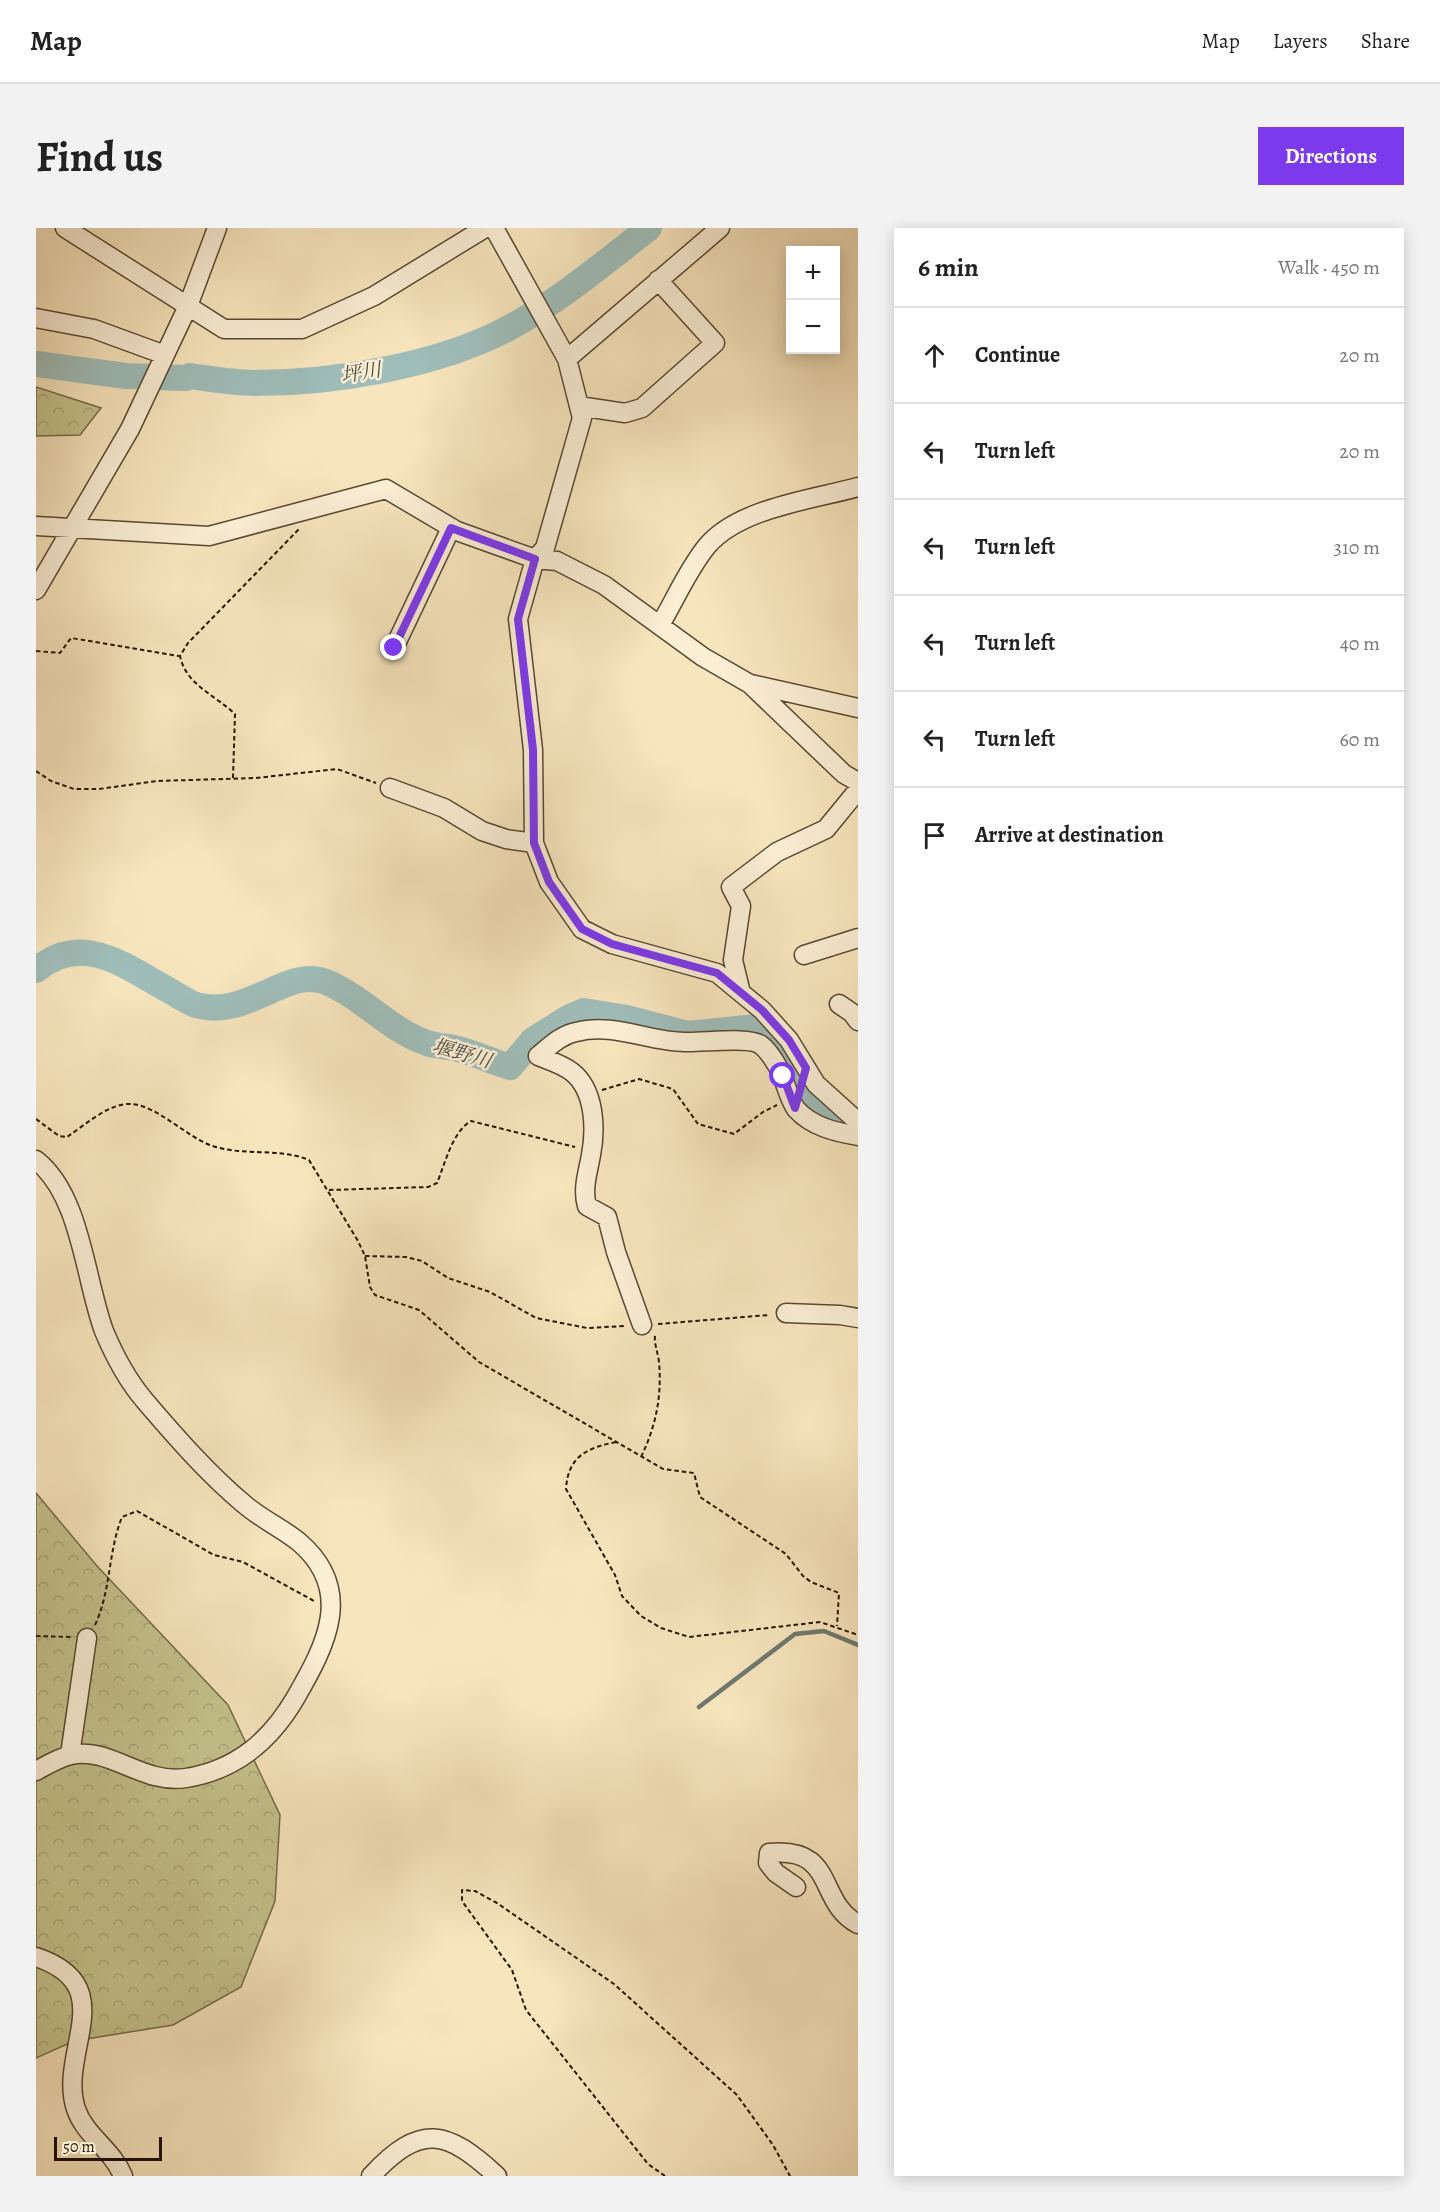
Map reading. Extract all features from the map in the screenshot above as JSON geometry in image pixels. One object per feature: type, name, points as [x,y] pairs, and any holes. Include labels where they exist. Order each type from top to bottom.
[{"type":"street","points":[[65,228],[224,329],[302,329],[374,296],[485,228]]},
{"type":"street","points":[[36,590],[75,527],[130,429],[188,306],[217,228]]},
{"type":"street","points":[[494,228],[567,359],[582,418],[545,548],[535,559],[518,619],[533,750],[534,843],[549,882],[582,929],[612,944],[717,973],[762,1010],[789,1040],[816,1084],[855,1119]]},
{"type":"street","points":[[567,359],[720,228]]},
{"type":"street","points":[[579,405],[625,413],[642,408],[715,343],[658,280]]},
{"type":"street","points":[[36,318],[94,329],[161,363]]},
{"type":"street","points":[[660,625],[706,546],[731,524],[755,514],[858,487]]},
{"type":"street","points":[[36,526],[209,536],[387,489],[451,528],[535,559],[557,561],[604,585],[703,657],[750,684],[844,774],[858,782]]},
{"type":"street","points":[[394,648],[451,528]]},
{"type":"street","points":[[750,684],[858,708]]},
{"type":"street","points":[[390,788],[444,807],[482,831],[506,839],[534,843]]},
{"type":"street","points":[[741,993],[733,960],[741,906],[731,887],[777,852],[826,829],[858,790]]},
{"type":"street","points":[[804,955],[858,938]]},
{"type":"street","points":[[838,1004],[852,1013],[858,1021]]},
{"type":"street","points":[[650,1324],[616,1252],[607,1216],[587,1206],[584,1195],[592,1151],[594,1120],[587,1092],[575,1074],[563,1066],[538,1056],[556,1040],[575,1032],[594,1029],[620,1030],[667,1042],[714,1043],[749,1039],[760,1044],[770,1053],[795,1102],[825,1128],[858,1136]]},
{"type":"street","points":[[795,1102],[806,1071]]},
{"type":"street","points":[[36,1160],[57,1184],[68,1205],[104,1330],[122,1368],[144,1399],[228,1491],[253,1512],[298,1541],[317,1560],[327,1584],[330,1608],[329,1632],[321,1655],[284,1718],[268,1738],[232,1765],[184,1779],[154,1778],[106,1758],[84,1754],[70,1755],[36,1771]]},
{"type":"street","points":[[786,1313],[858,1318]]},
{"type":"street","points":[[70,1755],[87,1638]]},
{"type":"street","points":[[796,1887],[776,1873],[768,1863],[769,1853],[795,1854],[813,1861],[843,1913],[858,1924]]},
{"type":"street","points":[[36,1957],[52,1963],[64,1972],[75,1985],[82,2001],[84,2017],[73,2063],[72,2097],[84,2125],[116,2160],[123,2176]]},
{"type":"street","points":[[371,2176],[405,2145],[422,2140],[438,2139],[453,2142],[470,2151],[497,2176]]},
{"type":"path","points":[[233,778],[235,714],[224,703],[190,680],[182,669],[180,656],[188,643],[305,523],[301,512]]},
{"type":"path","points":[[36,651],[60,653],[70,638],[180,656]]},
{"type":"path","points":[[36,771],[51,781],[74,789],[99,789],[157,781],[233,778],[337,769],[390,788]]},
{"type":"path","points":[[587,1092],[614,1088],[639,1079],[674,1089],[698,1124],[734,1134],[763,1112],[795,1102]]},
{"type":"path","points":[[36,1119],[59,1136],[67,1137],[114,1107],[132,1104],[146,1108],[208,1144],[227,1150],[298,1155],[309,1160],[329,1190],[365,1256],[370,1287],[375,1295],[420,1310],[479,1362],[641,1457],[672,1473],[694,1473],[700,1497],[786,1554],[811,1582],[839,1593],[837,1626]]},
{"type":"path","points":[[329,1190],[428,1187],[438,1183],[457,1135],[464,1125],[471,1121],[592,1151]]},
{"type":"path","points":[[365,1256],[406,1257],[422,1261],[448,1278],[490,1292],[536,1318],[587,1328],[786,1313]]},
{"type":"path","points":[[641,1457],[654,1431],[658,1407],[659,1360],[650,1324]]},
{"type":"path","points":[[616,1442],[592,1447],[577,1459],[567,1473],[566,1489],[615,1575],[622,1596],[641,1616],[661,1628],[689,1637],[820,1622],[858,1635]]},
{"type":"path","points":[[36,1636],[87,1638],[103,1608],[116,1532],[122,1517],[137,1511],[214,1555],[243,1562],[314,1602],[330,1608]]},
{"type":"path","points":[[665,2176],[648,2164],[526,2010],[512,1970],[462,1901],[462,1890],[476,1891],[497,1903],[631,1998],[737,2095],[773,2145],[790,2176]]},
{"type":"green space","points":[[36,387],[101,408],[80,435],[36,436]]},
{"type":"green space","points":[[36,1493],[97,1566],[228,1705],[280,1815],[275,1901],[241,1987],[173,2025],[74,2041],[36,2058]]},
{"type":"waterway","name":"坪川","points":[[36,364],[126,376],[186,378],[190,376],[254,383],[317,380],[384,370],[449,353],[507,329],[562,294],[649,228]]},
{"type":"waterway","name":"堰野川","points":[[36,970],[53,958],[71,953],[88,953],[122,964],[193,1004],[215,1008],[249,1000],[296,981],[311,979],[326,982],[352,996],[413,1037],[430,1044],[468,1052],[510,1067],[533,1040],[568,1018],[584,1011],[627,1018],[688,1034],[756,1027],[774,1041],[814,1106],[825,1115],[839,1121],[858,1123]]},
{"type":"waterway","points":[[699,1707],[795,1634],[824,1631],[858,1645]]},
{"type":"route","points":[[394,648],[451,528],[535,559],[518,619],[533,750],[534,843],[549,882],[582,929],[612,944],[717,973],[762,1010],[789,1040],[806,1068],[795,1108],[783,1076]]}]
